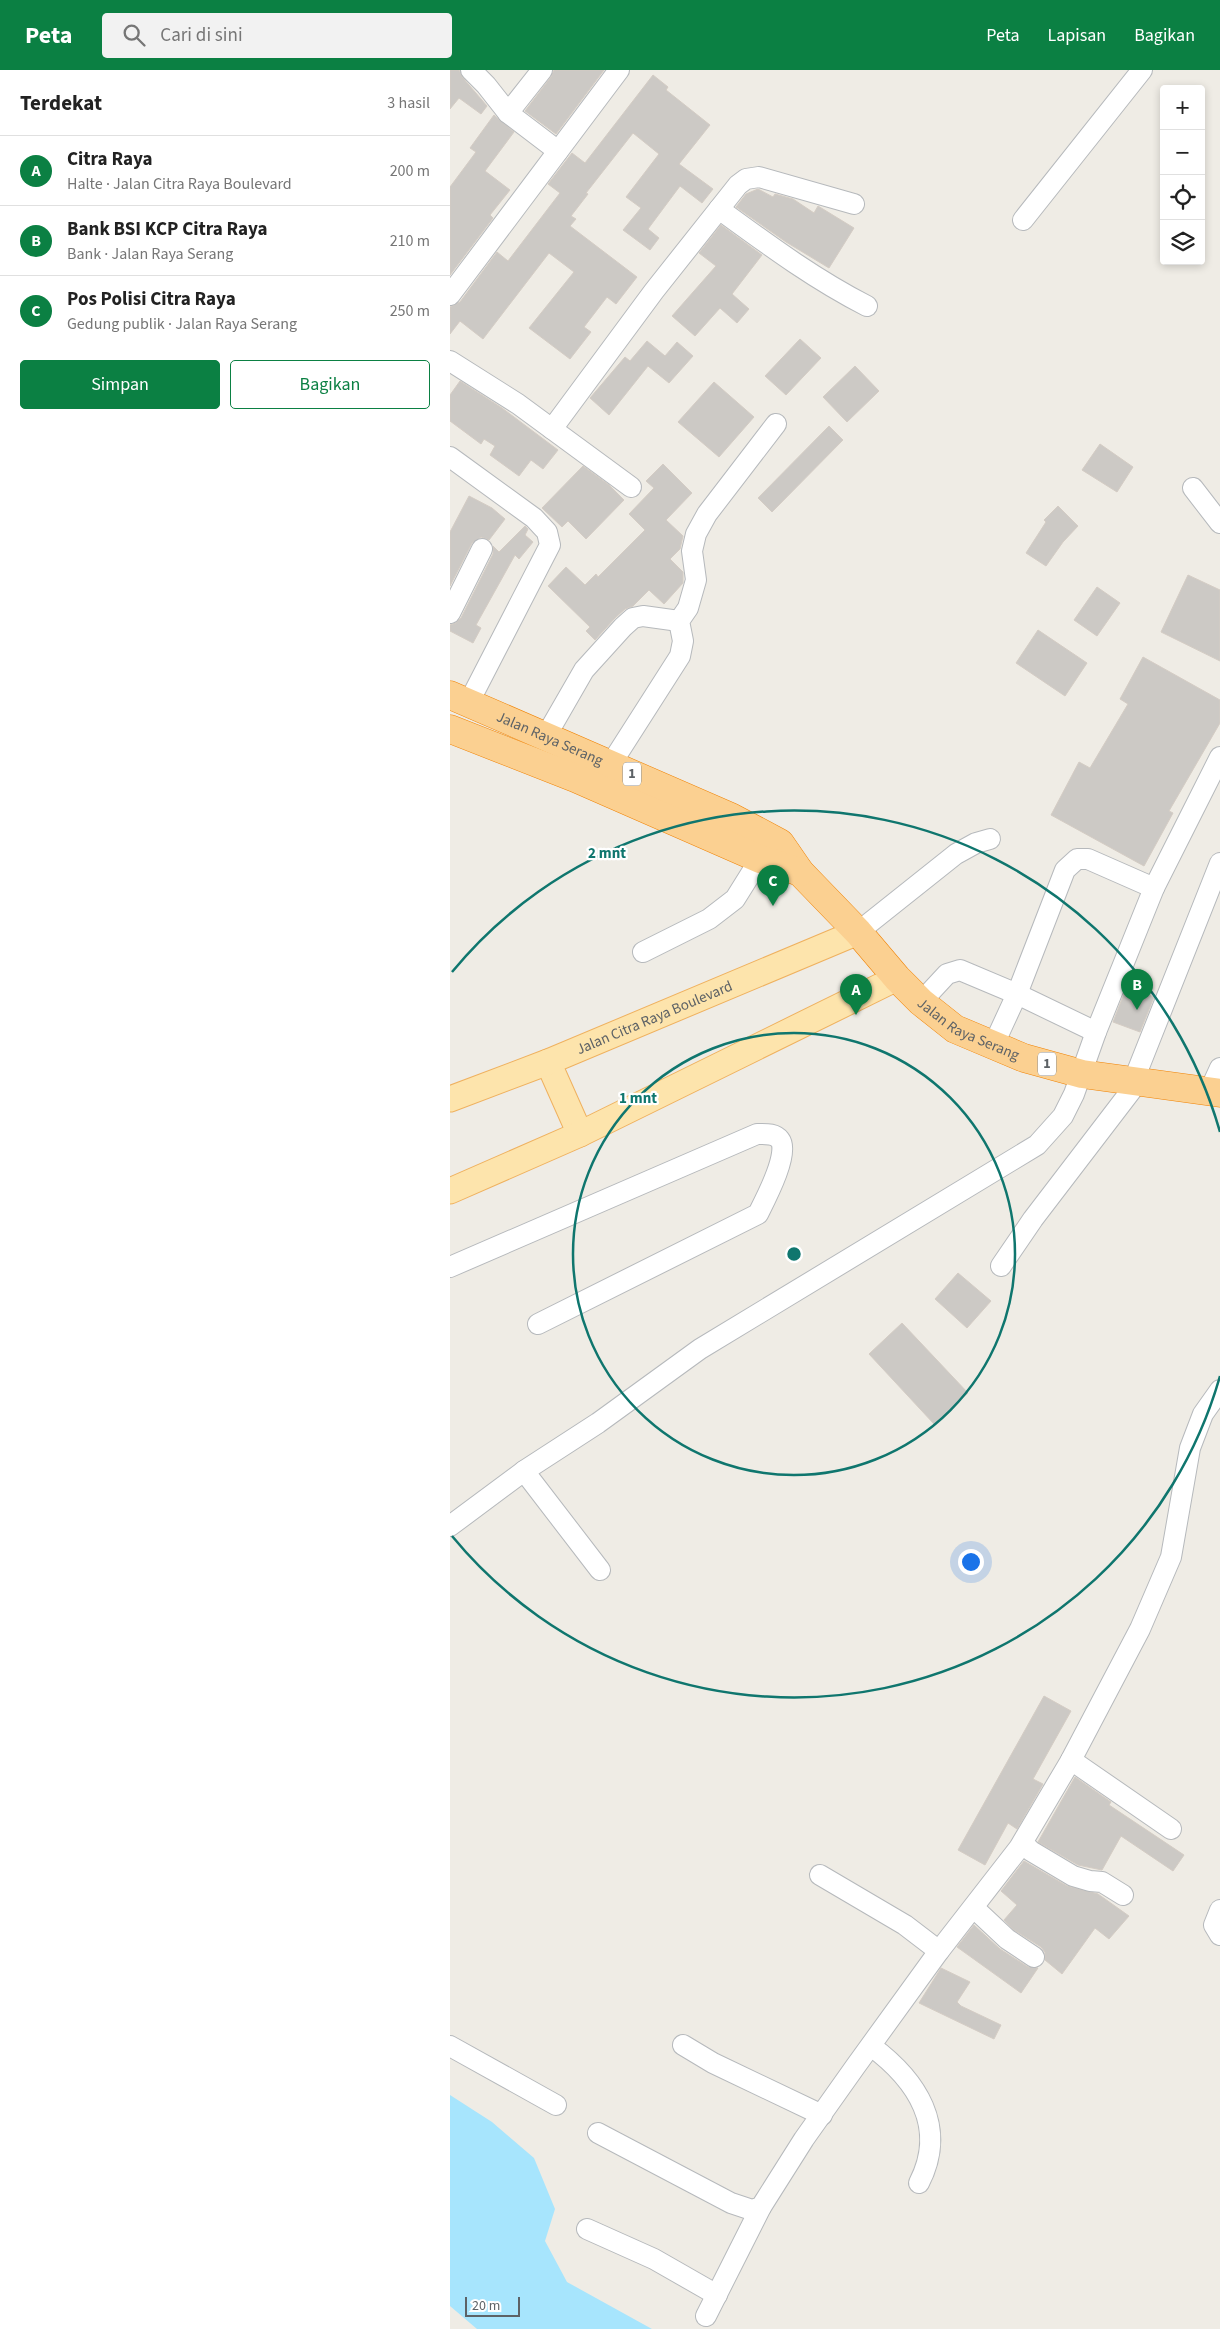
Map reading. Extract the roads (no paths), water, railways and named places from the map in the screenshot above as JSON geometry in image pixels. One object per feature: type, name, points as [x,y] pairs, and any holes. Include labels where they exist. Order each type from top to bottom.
[{"type":"highway","name":"Jalan Raya Serang","points":[[460,698],[731,817],[780,843],[800,872],[858,932],[897,978],[921,1002],[954,1029],[1024,1058],[1082,1074],[1135,1083],[1216,1084]]},
{"type":"highway","name":"Jalan Raya Serang","points":[[450,728],[583,782],[760,860],[800,872]]},
{"type":"main road","name":"Jalan Citra Raya Boulevard","points":[[450,1099],[548,1062],[858,932]]},
{"type":"main road","points":[[450,1191],[580,1134],[897,978]]},
{"type":"main road","points":[[548,1062],[580,1134]]},
{"type":"street","points":[[471,70],[486,85],[508,113],[558,151]]},
{"type":"street","points":[[508,113],[542,70]]},
{"type":"street","points":[[450,295],[619,70]]},
{"type":"street","points":[[1023,220],[1142,70]]},
{"type":"street","points":[[552,429],[654,291],[719,209],[746,179],[759,177],[854,204]]},
{"type":"street","points":[[719,209],[790,261],[834,289],[867,306]]},
{"type":"street","points":[[450,361],[518,404],[631,487]]},
{"type":"street","points":[[611,764],[680,656],[682,641],[679,621],[688,608],[696,580],[692,551],[696,534],[707,514],[776,424]]},
{"type":"street","points":[[450,456],[534,518],[547,532],[550,545],[460,698]]},
{"type":"street","points":[[1193,488],[1219,521]]},
{"type":"street","points":[[450,613],[482,549]]},
{"type":"street","points":[[546,736],[584,670],[633,618],[643,616],[679,621]]},
{"type":"street","points":[[450,1526],[524,1471],[613,1412],[700,1349],[1037,1146],[1063,1116],[1082,1074],[1096,1032],[1154,888],[1220,757]]},
{"type":"street","points":[[858,932],[956,854],[976,842],[990,839]]},
{"type":"street","points":[[993,1046],[1017,994],[1065,870],[1077,859],[1088,859],[1154,888]]},
{"type":"street","points":[[643,952],[709,919],[735,899],[760,860]]},
{"type":"street","points":[[1002,1266],[1033,1219],[1135,1083],[1220,863]]},
{"type":"street","points":[[921,1002],[947,974],[960,970],[1017,994],[1096,1032]]},
{"type":"street","points":[[450,1267],[757,1134],[770,1134],[779,1138],[783,1145],[773,1184],[758,1214],[538,1324]]},
{"type":"street","points":[[706,2316],[761,2207],[822,2115],[939,1951],[1023,1842],[1071,1760],[1140,1629],[1172,1557],[1190,1448],[1203,1414],[1220,1390]]},
{"type":"street","points":[[524,1471],[600,1570]]},
{"type":"street","points":[[1071,1760],[1170,1829]]},
{"type":"street","points":[[1023,1842],[1031,1851],[1073,1876],[1102,1882],[1123,1895]]},
{"type":"street","points":[[820,1875],[904,1925],[939,1951]]},
{"type":"street","points":[[974,1908],[1008,1938],[1034,1957]]},
{"type":"street","points":[[1220,1910],[1214,1925],[1220,1935]]},
{"type":"street","points":[[682,2045],[713,2063],[822,2115]]},
{"type":"street","points":[[450,2046],[556,2105]]},
{"type":"street","points":[[871,2046],[888,2058],[914,2087],[923,2108],[929,2127],[931,2152],[919,2183]]},
{"type":"street","points":[[598,2132],[731,2203],[752,2210],[761,2207]]},
{"type":"street","points":[[587,2229],[654,2258],[717,2295]]},
{"type":"water","points":[[450,2095],[492,2122],[534,2158],[555,2209],[545,2241],[567,2282],[652,2329],[477,2329],[450,2306]]},
{"type":"place","name":"Pos Polisi Citra Raya","points":[[773,906]]},
{"type":"place","name":"Bank BSI KCP Citra Raya","points":[[1137,1010]]},
{"type":"place","name":"Citra Raya","points":[[856,1015]]}]
